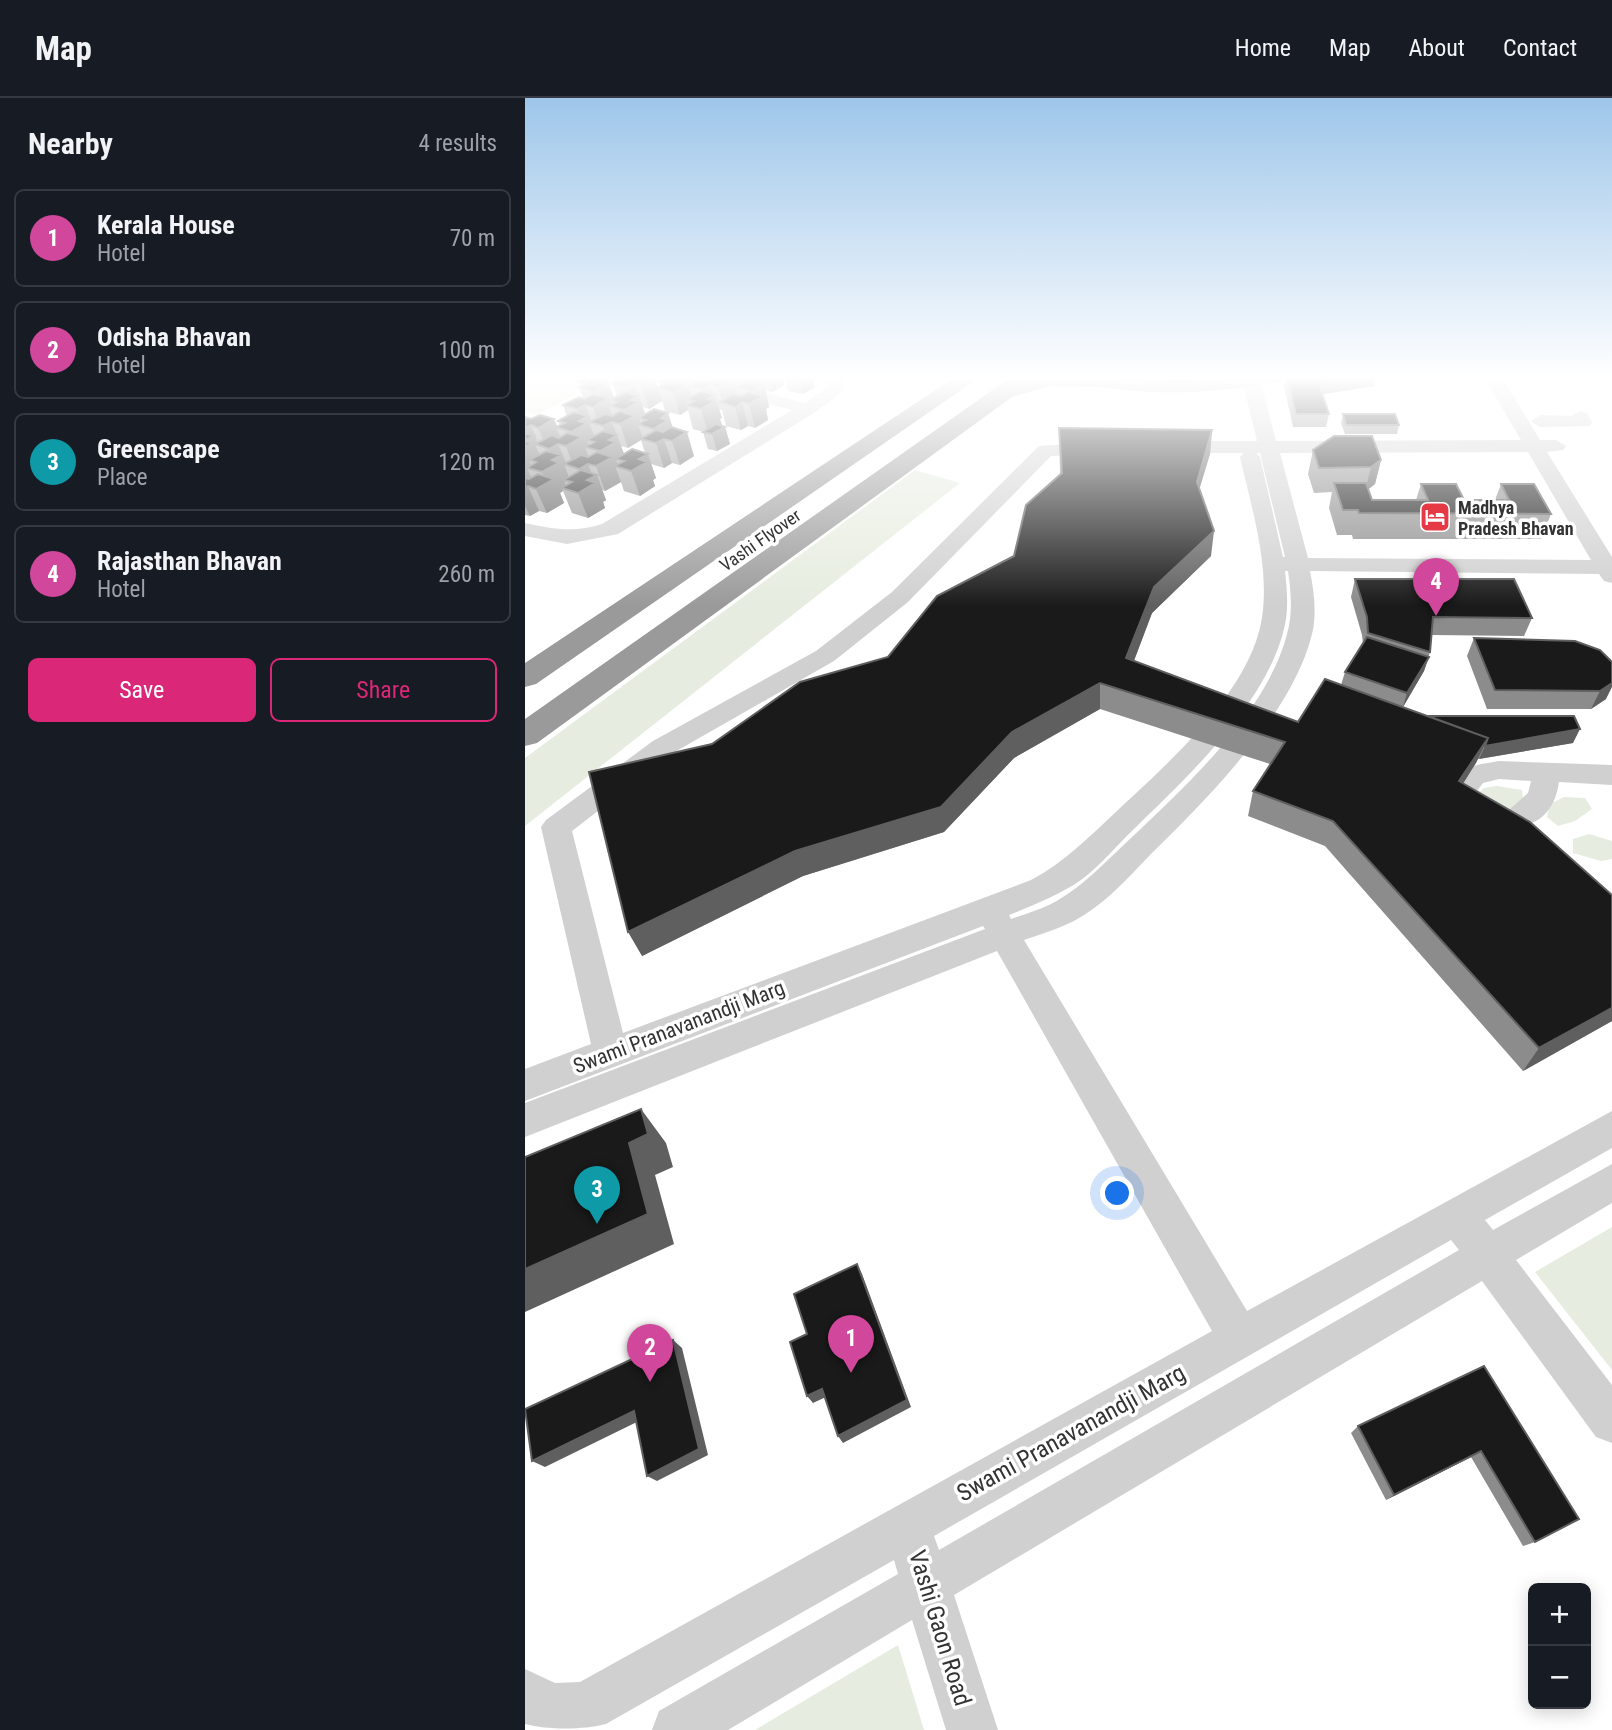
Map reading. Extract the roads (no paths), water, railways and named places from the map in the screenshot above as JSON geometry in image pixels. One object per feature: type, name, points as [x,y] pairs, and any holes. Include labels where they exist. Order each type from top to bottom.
[{"type":"highway","points":[[525,648],[823,453]]},
{"type":"highway","name":"Vashi Flyover","points":[[525,677],[856,453]]},
{"type":"highway","name":"Vashi Flyover","points":[[525,702],[901,453]]},
{"type":"highway","points":[[525,735],[911,453]]},
{"type":"street","points":[[525,529],[559,538],[584,537],[610,529],[735,453]]},
{"type":"street","points":[[611,1053],[556,827],[663,747],[825,656],[900,597],[1043,453]]},
{"type":"street","name":"Swami Pranavanandji Marg","points":[[525,1120],[997,923],[1072,870],[1179,769],[1238,696],[1259,664],[1272,629],[1276,590],[1285,569],[1269,545],[1255,453]]},
{"type":"street","points":[[1538,453],[1611,572]]},
{"type":"street","points":[[1561,453],[1570,468]]},
{"type":"street","points":[[1285,569],[1611,572]]},
{"type":"street","points":[[1545,773],[1612,775]]},
{"type":"street","points":[[997,923],[1239,1338]]},
{"type":"street","name":"Swami Pranavanandji Marg","points":[[525,1085],[611,1053],[997,923]]},
{"type":"street","name":"Swami Pranavanandji Marg","points":[[525,1695],[541,1705],[564,1712],[588,1706],[1612,1128]]},
{"type":"street","points":[[678,1730],[1612,1182]]},
{"type":"street","points":[[1457,1215],[1612,1421]]},
{"type":"street","name":"Vashi Gaon Road","points":[[907,1525],[972,1730]]},
{"type":"place","name":"Madhya Pradesh Bhavan","points":[[1435,517]]},
{"type":"place","name":"Rajasthan Bhavan","points":[[1436,616]]},
{"type":"place","name":"Greenscape","points":[[597,1224]]},
{"type":"place","name":"Kerala House","points":[[851,1373]]},
{"type":"place","name":"Odisha Bhavan","points":[[650,1382]]}]
